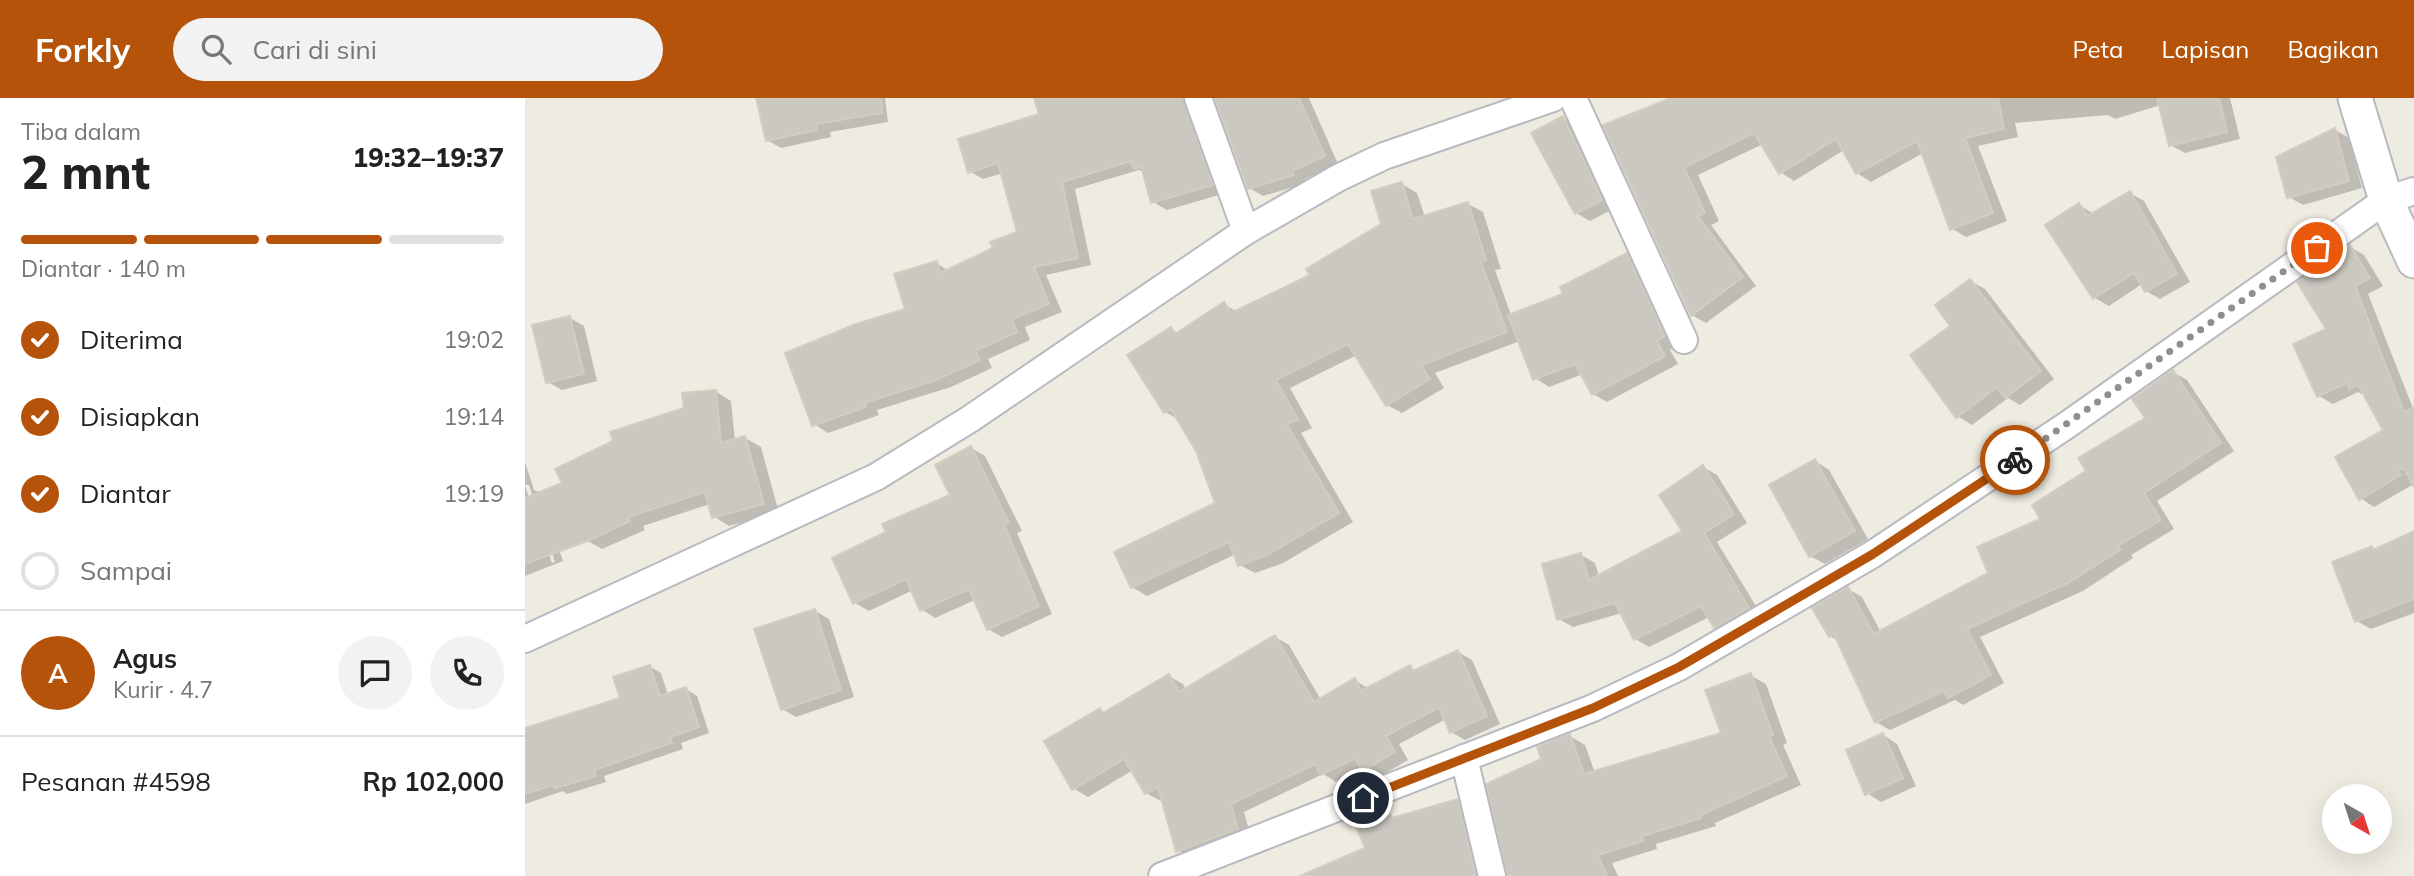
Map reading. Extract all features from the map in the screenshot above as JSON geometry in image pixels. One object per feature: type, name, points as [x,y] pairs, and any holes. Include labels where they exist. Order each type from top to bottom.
[{"type":"street","points":[[1198,98],[1246,232]]},
{"type":"street","points":[[525,639],[876,477],[970,419],[1246,232],[1338,178],[1384,156],[1553,98]]},
{"type":"street","points":[[1573,98],[1684,340]]},
{"type":"street","points":[[2355,98],[2400,196],[2414,261]]},
{"type":"street","points":[[1163,876],[1593,708],[1679,667],[1873,554],[2067,425],[2400,196]]},
{"type":"street","points":[[1464,758],[1492,876]]},
{"type":"building","points":[[756,98],[881,98],[882,113],[816,124],[817,130],[766,141]]},
{"type":"building","points":[[1034,98],[1183,98],[1213,185],[1151,203],[1141,166],[1134,169],[1131,161],[1062,182],[1078,258],[1034,267],[1049,304],[1012,319],[1017,332],[975,351],[980,360],[936,380],[864,403],[866,407],[812,426],[785,353],[856,324],[905,309],[894,274],[937,261],[940,273],[993,248],[990,242],[1017,232],[998,163],[968,173],[958,139],[1039,114]]},
{"type":"building","points":[[1215,98],[1299,98],[1325,156],[1292,171],[1294,175],[1248,189]]},
{"type":"building","points":[[1671,98],[1998,98],[2004,129],[1965,138],[1993,213],[1950,230],[1917,141],[1856,174],[1836,139],[1779,174],[1754,133],[1684,167],[1705,213],[1698,216],[1743,277],[1691,316],[1603,125]]},
{"type":"building","points":[[2157,98],[2219,98],[2227,132],[2169,146]]},
{"type":"building","points":[[1563,116],[1602,200],[1575,214],[1531,133]]},
{"type":"building","points":[[2335,128],[2349,181],[2287,198],[2276,157]]},
{"type":"building","points":[[1402,182],[1413,219],[1468,202],[1486,260],[1481,262],[1507,332],[1421,365],[1430,379],[1386,406],[1348,344],[1276,380],[1298,419],[1287,425],[1339,513],[1267,555],[1238,566],[1229,542],[1131,588],[1114,552],[1215,503],[1196,451],[1171,409],[1164,413],[1127,355],[1171,327],[1175,334],[1224,302],[1231,313],[1310,275],[1306,269],[1381,224],[1371,191]]},
{"type":"building","points":[[2130,191],[2177,274],[2145,292],[2134,273],[2093,299],[2045,225],[2079,203],[2087,216]]},
{"type":"building","points":[[2350,245],[2370,278],[2355,286],[2404,412],[2414,407],[2414,487],[2404,468],[2398,471],[2401,475],[2359,500],[2335,457],[2383,430],[2358,385],[2349,389],[2347,383],[2317,397],[2293,344],[2326,329],[2297,282]]},
{"type":"building","points":[[1627,253],[1665,336],[1657,341],[1665,356],[1592,395],[1575,364],[1533,380],[1508,315],[1563,294],[1560,287]]},
{"type":"building","points":[[1970,279],[2041,371],[2005,398],[1997,387],[1956,418],[1910,355],[1950,326],[1935,305]]},
{"type":"building","points":[[570,316],[584,374],[546,383],[532,325]]},
{"type":"building","points":[[2173,370],[2221,443],[2144,493],[2161,520],[2118,546],[2120,550],[2068,583],[1967,629],[1991,675],[1948,698],[1944,691],[1875,723],[1834,634],[1829,637],[1812,608],[1848,587],[1874,634],[1988,573],[1977,547],[2040,519],[2032,505],[2086,471],[2078,458],[2145,418],[2132,399]]},
{"type":"building","points":[[716,390],[721,443],[745,436],[764,504],[712,518],[705,492],[628,517],[630,521],[590,540],[525,564],[525,498],[562,483],[555,469],[613,441],[610,432],[684,408],[682,393]]},
{"type":"building","points":[[971,446],[1009,523],[1004,525],[1039,606],[987,630],[969,589],[920,611],[906,579],[853,604],[832,558],[886,532],[882,524],[950,495],[935,465]]},
{"type":"building","points":[[1815,459],[1855,531],[1809,557],[1769,485]]},
{"type":"building","points":[[1703,465],[1734,514],[1704,533],[1749,608],[1714,628],[1701,606],[1634,640],[1615,603],[1557,620],[1542,564],[1581,553],[1589,580],[1682,531],[1659,495]]},
{"type":"building","points":[[2414,531],[2414,599],[2355,622],[2332,562],[2372,546],[2373,550]]},
{"type":"building","points":[[815,609],[841,690],[781,710],[754,629]]},
{"type":"building","points":[[1275,635],[1314,702],[1355,678],[1361,691],[1410,665],[1413,671],[1458,650],[1487,716],[1450,733],[1439,707],[1386,736],[1395,752],[1362,771],[1355,758],[1321,775],[1315,764],[1231,804],[1238,829],[1176,852],[1158,787],[1145,794],[1124,759],[1072,790],[1044,741],[1100,708],[1103,713],[1169,674],[1179,692]]},
{"type":"building","points":[[650,665],[660,696],[686,687],[699,727],[670,737],[672,743],[594,770],[596,776],[525,794],[525,728],[620,698],[613,677]]},
{"type":"building","points":[[1751,673],[1773,735],[1769,736],[1787,776],[1701,815],[1701,818],[1642,836],[1643,841],[1598,855],[1607,876],[1507,876],[1486,784],[1541,759],[1537,747],[1570,734],[1584,774],[1721,733],[1705,690]]},
{"type":"building","points":[[1883,733],[1903,778],[1865,795],[1846,750]]},
{"type":"building","points":[[1458,799],[1476,876],[1300,876],[1365,848],[1357,828],[1391,815],[1392,818]]},
{"type":"way so far","points":[[2015,460],[2317,248]]},
{"type":"route","points":[[1363,798],[1593,708],[1679,667],[1873,554],[2015,460]]}]
